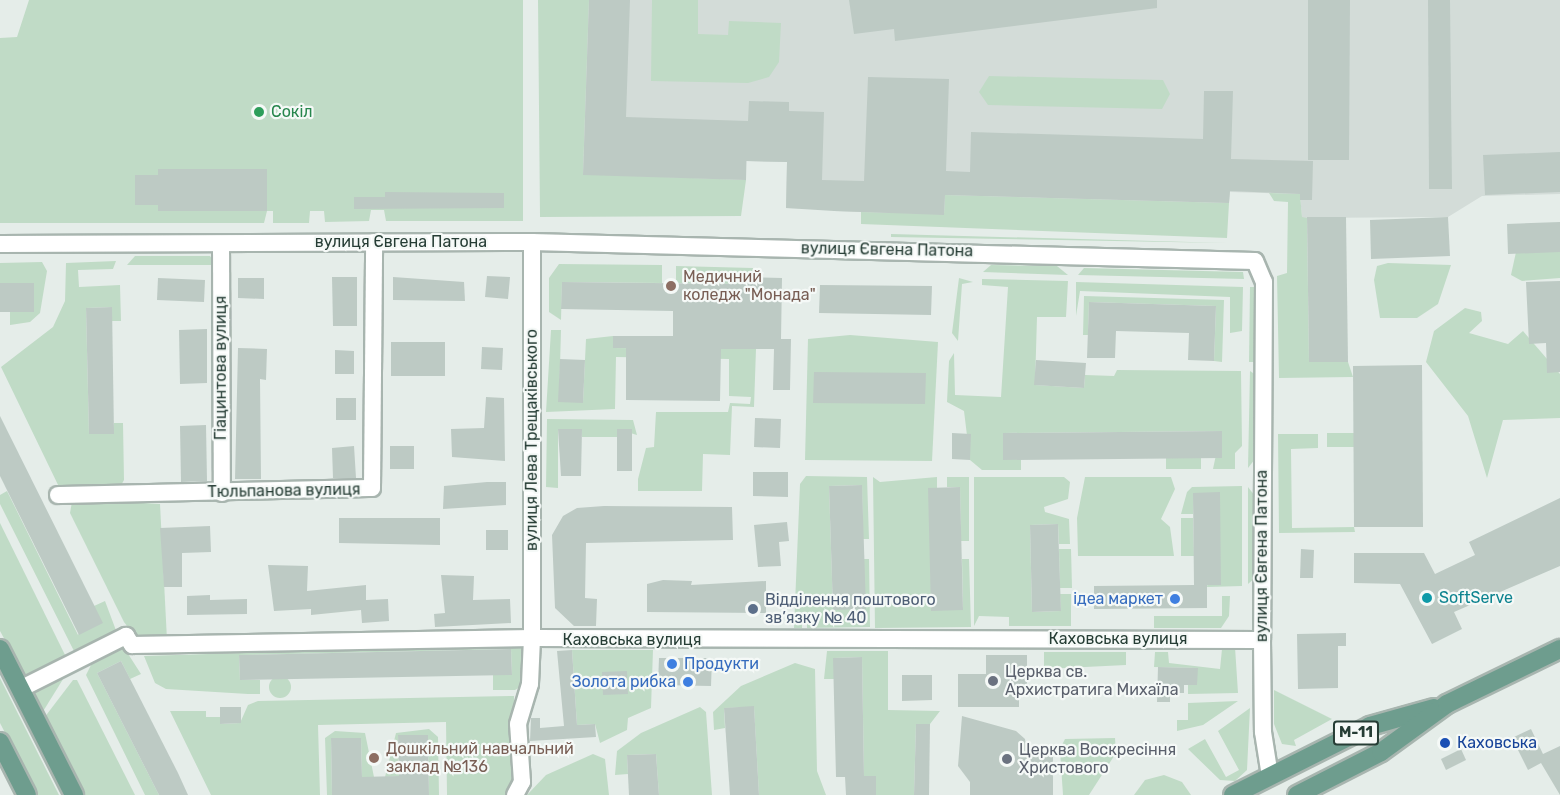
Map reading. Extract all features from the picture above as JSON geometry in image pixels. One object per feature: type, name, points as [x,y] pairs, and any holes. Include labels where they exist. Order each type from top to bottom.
[{"type":"main road","points":[[0,649],[74,795]]},
{"type":"main road","name":"М-11","points":[[1233,795],[1370,726],[1447,704],[1560,650]]},
{"type":"main road","name":"М-11","points":[[1297,795],[1381,752],[1447,704]]},
{"type":"main road","points":[[0,742],[27,795]]},
{"type":"main road","points":[[1259,795],[1270,776],[1319,784]]},
{"type":"street","name":"Тюльпанова вулиця","points":[[58,495],[372,488],[374,242]]},
{"type":"street","name":"вулиця Євгена Патона","points":[[0,244],[532,242],[1255,261],[1264,282],[1263,732],[1270,776]]},
{"type":"street","name":"вулиця Лева Трещаківського","points":[[515,795],[522,782],[518,724],[530,684],[532,638],[532,242]]},
{"type":"street","name":"Гіацинтова вулиця","points":[[221,244],[222,493]]},
{"type":"street","name":"Каховська вулиця","points":[[20,689],[126,636],[132,645],[532,638],[1262,640]]},
{"type":"shaded area","points":[[589,0],[1560,0],[1560,194],[1482,196],[1448,217],[1302,218],[1300,194],[1230,192],[1229,203],[945,195],[944,215],[834,211],[835,191],[821,209],[786,208],[787,162],[747,161],[746,180],[583,175]]},
{"type":"green space","name":"Сокіл","points":[[29,0],[523,0],[523,221],[386,221],[384,210],[371,210],[369,221],[325,222],[324,211],[310,211],[309,223],[273,223],[273,211],[267,211],[264,223],[0,223],[0,38],[17,37]]},
{"type":"green space","points":[[538,0],[589,0],[583,174],[746,180],[741,216],[540,217]]},
{"type":"green space","points":[[652,0],[698,0],[698,34],[728,35],[729,21],[781,23],[779,62],[769,77],[748,83],[651,81]]},
{"type":"green space","points":[[989,76],[1163,80],[1170,94],[1162,109],[988,105],[979,92]]},
{"type":"green space","points":[[1269,193],[1300,194],[1302,217],[1307,218],[1309,362],[1348,362],[1353,377],[1279,378],[1277,276],[1287,273],[1288,202],[1274,201]]},
{"type":"green space","points":[[945,195],[1229,203],[1227,238],[861,224],[861,212],[944,214]]},
{"type":"green space","points":[[891,234],[1227,243],[891,237]]},
{"type":"green space","points":[[1560,251],[1560,278],[1522,281],[1511,275],[1516,252]]},
{"type":"green space","points":[[135,256],[210,256],[217,265],[127,265]]},
{"type":"green space","points":[[116,261],[113,269],[78,270],[79,287],[120,285],[121,321],[112,321],[112,307],[86,308],[89,434],[112,434],[114,423],[123,423],[124,480],[119,489],[60,489],[1,367],[53,327],[65,301],[66,263]]},
{"type":"green space","points":[[42,262],[47,271],[40,313],[30,322],[10,325],[10,312],[34,312],[34,283],[0,283],[0,263]]},
{"type":"green space","points":[[1388,263],[1451,265],[1438,304],[1417,318],[1380,318],[1374,280],[1377,266]]},
{"type":"green space","points":[[559,264],[662,265],[662,283],[562,282],[561,320],[549,312],[549,278]]},
{"type":"green space","points":[[991,265],[1057,266],[1068,275],[983,272]]},
{"type":"green space","points":[[676,266],[753,268],[752,277],[742,277],[742,284],[676,283]]},
{"type":"green space","points":[[1084,268],[1243,272],[1244,279],[1078,275]]},
{"type":"green space","points":[[959,278],[973,282],[962,284],[958,341],[952,333]]},
{"type":"green space","points":[[982,279],[1068,281],[1066,317],[1037,317],[1035,385],[1084,388],[1085,375],[1114,376],[1117,370],[1241,371],[1242,446],[1235,453],[1235,469],[1213,469],[1221,431],[1004,433],[1021,460],[1021,470],[982,470],[970,460],[964,411],[947,402],[949,361],[954,353],[955,395],[1001,397],[1008,287],[982,285]]},
{"type":"green space","points":[[1076,282],[1243,287],[1242,331],[1230,333],[1230,297],[1080,291],[1076,316]]},
{"type":"green space","points":[[1250,287],[1257,287],[1256,362],[1249,362]]},
{"type":"green space","points":[[1084,296],[1224,300],[1222,362],[1214,361],[1216,306],[1089,302],[1088,335],[1083,335]]},
{"type":"green space","points":[[1465,308],[1481,312],[1482,321],[1469,333],[1508,344],[1523,331],[1560,374],[1560,418],[1503,420],[1487,478],[1468,416],[1426,362],[1434,331]]},
{"type":"green space","points":[[551,330],[561,330],[559,402],[583,402],[586,339],[613,336],[613,348],[756,349],[754,407],[732,406],[730,455],[703,454],[702,491],[638,491],[638,479],[646,448],[654,447],[656,412],[728,412],[730,403],[750,404],[751,397],[729,396],[729,359],[616,357],[615,409],[546,412]]},
{"type":"green space","points":[[850,335],[938,342],[932,461],[805,460],[808,339]]},
{"type":"green space","points":[[1250,371],[1256,375],[1255,459],[1248,468]]},
{"type":"green space","points":[[547,419],[633,420],[637,435],[617,429],[617,437],[582,437],[581,429],[558,429],[558,488],[546,487]]},
{"type":"green space","points":[[1327,433],[1354,433],[1354,447],[1327,447]]},
{"type":"green space","points":[[1278,434],[1318,434],[1318,448],[1291,449],[1292,528],[1354,527],[1355,532],[1279,533]]},
{"type":"green space","points":[[1166,458],[1201,458],[1201,469],[1166,469]]},
{"type":"green space","points":[[806,476],[867,477],[869,539],[863,539],[862,485],[829,486],[833,609],[864,559],[869,559],[870,627],[807,628],[807,612],[802,612],[802,628],[794,628],[800,484]]},
{"type":"green space","points":[[873,477],[880,482],[937,477],[937,488],[928,488],[963,610],[962,559],[969,559],[971,627],[875,628]]},
{"type":"green space","points":[[947,477],[969,477],[969,541],[961,541],[960,487],[947,487]]},
{"type":"green space","points":[[974,477],[1064,477],[1070,482],[1068,499],[1044,507],[1045,512],[1069,519],[1070,544],[1059,544],[1058,524],[1030,525],[1032,612],[1061,611],[1060,594],[1071,594],[1071,626],[1009,626],[1009,617],[979,616],[974,626]]},
{"type":"green space","points":[[1085,477],[1171,477],[1175,489],[1161,519],[1170,527],[1174,556],[1078,556],[1077,518]]},
{"type":"green space","points":[[1242,486],[1242,586],[1207,587],[1220,493],[1194,493],[1193,514],[1181,514],[1187,492],[1192,487]]},
{"type":"green space","points":[[1248,487],[1255,496],[1256,577],[1248,584]]},
{"type":"green space","points":[[7,491],[78,635],[94,606],[105,601],[117,633],[76,655],[0,504],[0,495]]},
{"type":"green space","points":[[96,500],[160,504],[167,640],[138,640],[124,622],[70,513],[72,502]]},
{"type":"green space","points":[[1181,518],[1193,518],[1194,556],[1181,556]]},
{"type":"green space","points":[[0,523],[67,659],[26,678],[0,631]]},
{"type":"green space","points":[[1059,549],[1071,549],[1072,588],[1060,588]]},
{"type":"green space","points":[[1222,596],[1230,596],[1229,616],[1221,628],[1154,628],[1154,616],[1222,616]]},
{"type":"green space","points":[[521,644],[525,684],[515,690],[493,690],[493,675],[512,674],[511,649],[239,655],[240,680],[260,680],[260,694],[166,689],[155,683],[144,656]]},
{"type":"green space","points":[[123,646],[141,674],[130,679],[121,661],[97,673],[159,795],[145,795],[86,675],[96,655]]},
{"type":"green space","points":[[1235,647],[1238,693],[1188,694],[1188,685],[1197,685],[1197,668],[1154,667],[1155,652],[1168,652],[1169,663],[1220,669],[1222,649]]},
{"type":"green space","points":[[572,650],[653,650],[651,708],[628,718],[627,730],[600,743],[595,724],[577,725]]},
{"type":"green space","points":[[827,651],[888,651],[888,710],[940,711],[930,724],[916,724],[914,795],[876,795],[876,776],[864,776],[862,657],[834,658],[834,679],[824,679]]},
{"type":"green space","points":[[1044,652],[1126,652],[1126,665],[1044,669]]},
{"type":"green space","points":[[795,663],[815,669],[817,771],[826,795],[759,795],[754,707],[724,708],[725,728],[714,730],[713,712],[741,686]]},
{"type":"green space","points":[[61,675],[65,676],[42,713],[32,692]]},
{"type":"green space","points":[[280,676],[288,679],[291,687],[288,695],[280,698],[272,695],[269,687],[272,679]]},
{"type":"green space","points":[[0,678],[59,795],[37,795],[0,723]]},
{"type":"green space","points":[[73,680],[77,680],[135,795],[82,795],[44,718]]},
{"type":"green space","points":[[1274,690],[1332,719],[1294,740],[1296,746],[1282,744],[1274,724]]},
{"type":"green space","points":[[514,696],[514,778],[506,795],[447,795],[446,722],[318,725],[320,795],[211,795],[170,711],[206,711],[206,717],[220,717],[220,724],[240,723],[248,705],[258,701]]},
{"type":"green space","points":[[1238,701],[1203,725],[1177,731],[1177,720],[1188,720],[1188,703]]},
{"type":"green space","points":[[700,707],[706,712],[712,795],[659,795],[656,754],[627,755],[628,774],[615,775],[617,751],[641,733]]},
{"type":"green space","points":[[1250,708],[1247,770],[1235,781],[1220,780],[1188,749],[1205,739],[1226,777],[1239,770],[1218,731]]},
{"type":"green space","points":[[429,729],[438,737],[439,795],[429,795],[428,735],[398,736],[399,776],[385,777],[396,733]]},
{"type":"green space","points":[[335,731],[365,733],[374,777],[362,777],[361,738],[331,738],[332,795],[327,795],[325,738]]},
{"type":"green space","points":[[1115,738],[1116,753],[1089,795],[1063,795],[1060,749],[1065,739]]},
{"type":"green space","points":[[593,754],[605,759],[609,795],[527,795],[546,775]]},
{"type":"green space","points":[[1164,775],[1182,782],[1191,795],[1134,795],[1145,780]]},
{"type":"building","points":[[589,0],[630,0],[626,117],[748,121],[749,101],[789,102],[789,111],[824,112],[822,180],[864,181],[868,77],[949,79],[946,171],[970,172],[971,132],[1203,139],[1204,91],[1233,91],[1231,159],[1313,161],[1312,200],[1300,200],[1300,194],[1230,191],[1229,203],[945,195],[944,215],[786,208],[787,162],[746,161],[746,180],[583,175]]},
{"type":"building","points":[[849,0],[1157,0],[1157,8],[895,41],[894,29],[854,34]]},
{"type":"building","points":[[1308,0],[1350,0],[1349,160],[1308,160]]},
{"type":"building","points":[[1428,0],[1450,0],[1452,189],[1429,189]]},
{"type":"building","points":[[1560,152],[1560,192],[1485,195],[1483,155]]},
{"type":"building","points":[[158,169],[267,169],[267,211],[158,211],[158,205],[135,205],[135,175],[158,175]]},
{"type":"building","points":[[385,192],[504,193],[504,208],[354,209],[354,197],[385,197]]},
{"type":"building","points":[[1307,217],[1346,217],[1348,362],[1309,362]]},
{"type":"building","points":[[1448,217],[1450,256],[1371,259],[1370,220]]},
{"type":"building","points":[[1560,222],[1560,252],[1508,254],[1507,224]]},
{"type":"building","points":[[487,276],[510,277],[508,299],[485,297]]},
{"type":"building","points":[[332,277],[357,277],[357,326],[333,326]]},
{"type":"building","points":[[393,277],[464,282],[465,301],[393,300]]},
{"type":"building","points":[[742,277],[782,278],[781,339],[791,339],[790,390],[773,390],[774,349],[721,349],[720,401],[626,400],[626,348],[613,348],[613,336],[673,336],[673,311],[561,309],[562,282],[742,284]]},
{"type":"building","points":[[158,278],[205,280],[204,302],[157,300]]},
{"type":"building","points":[[238,278],[264,278],[264,299],[238,298]]},
{"type":"building","points":[[1560,281],[1560,372],[1547,373],[1546,343],[1529,344],[1526,282]]},
{"type":"building","points":[[0,283],[34,283],[34,312],[0,312]]},
{"type":"building","points":[[820,285],[932,286],[931,315],[819,313]]},
{"type":"building","points":[[1089,302],[1216,306],[1214,361],[1188,360],[1189,333],[1116,331],[1115,358],[1087,358]]},
{"type":"building","points":[[112,307],[114,434],[89,434],[86,308]]},
{"type":"building","points":[[207,329],[207,383],[180,384],[179,330]]},
{"type":"building","points":[[391,342],[445,342],[445,376],[391,376]]},
{"type":"building","points":[[482,347],[503,348],[502,370],[481,369]]},
{"type":"building","points":[[238,348],[267,349],[266,380],[260,379],[261,479],[235,479]]},
{"type":"building","points":[[335,350],[354,351],[354,374],[335,374]]},
{"type":"building","points":[[560,359],[585,360],[583,403],[558,402]]},
{"type":"building","points":[[1036,360],[1086,363],[1084,388],[1034,385]]},
{"type":"building","points":[[1422,365],[1423,527],[1354,527],[1353,366]]},
{"type":"building","points":[[814,372],[926,373],[925,404],[813,403]]},
{"type":"building","points":[[486,397],[504,398],[505,461],[452,457],[451,429],[484,428]]},
{"type":"building","points":[[336,398],[356,398],[356,420],[336,420]]},
{"type":"building","points":[[0,416],[103,623],[79,635],[0,476]]},
{"type":"building","points":[[755,418],[781,419],[780,448],[754,447]]},
{"type":"building","points":[[206,425],[207,481],[181,482],[180,426]]},
{"type":"building","points":[[558,429],[582,429],[581,476],[561,476]]},
{"type":"building","points":[[617,429],[632,429],[632,471],[617,471]]},
{"type":"building","points":[[1222,431],[1222,458],[1003,460],[1003,433]]},
{"type":"building","points":[[952,433],[971,434],[970,460],[952,459]]},
{"type":"building","points":[[354,446],[356,478],[333,478],[332,448]]},
{"type":"building","points":[[390,446],[414,446],[414,469],[390,469]]},
{"type":"building","points":[[753,472],[788,472],[788,497],[753,496]]},
{"type":"building","points":[[506,482],[506,505],[443,509],[444,486]]},
{"type":"building","points":[[862,485],[866,609],[833,610],[829,486]]},
{"type":"building","points":[[960,487],[963,610],[931,611],[928,488]]},
{"type":"building","points":[[1220,492],[1221,585],[1207,585],[1207,608],[1094,609],[1094,586],[1194,585],[1193,493]]},
{"type":"building","points":[[1560,498],[1560,566],[1454,612],[1462,629],[1432,644],[1400,584],[1354,583],[1354,553],[1424,553],[1435,574],[1475,555],[1469,542]]},
{"type":"building","points":[[604,506],[732,507],[733,540],[586,543],[585,598],[597,599],[596,626],[574,626],[555,608],[552,535],[563,516],[577,508]]},
{"type":"building","points":[[339,518],[440,518],[440,545],[339,543]]},
{"type":"building","points":[[787,522],[789,541],[779,542],[781,566],[758,567],[754,525]]},
{"type":"building","points":[[1058,524],[1061,611],[1032,612],[1030,525]]},
{"type":"building","points":[[210,526],[211,552],[182,553],[182,587],[164,587],[160,528]]},
{"type":"building","points":[[486,530],[508,530],[508,550],[486,550]]},
{"type":"building","points":[[1301,549],[1314,550],[1313,578],[1300,578]]},
{"type":"building","points":[[268,565],[308,566],[307,591],[366,585],[366,600],[388,599],[389,621],[362,623],[361,610],[311,615],[311,609],[274,611]]},
{"type":"building","points":[[441,575],[474,576],[473,600],[510,599],[511,623],[435,627],[434,614],[445,613]]},
{"type":"building","points":[[663,580],[692,581],[691,585],[766,581],[766,613],[647,612],[647,584]]},
{"type":"building","points":[[210,595],[210,600],[247,599],[247,614],[187,615],[187,596]]},
{"type":"building","points":[[1346,633],[1346,646],[1338,646],[1338,688],[1298,689],[1297,634]]},
{"type":"building","points":[[511,649],[512,675],[240,680],[239,655]]},
{"type":"building","points":[[572,650],[577,725],[595,724],[596,737],[530,741],[531,718],[540,718],[540,728],[564,726],[557,651]]},
{"type":"building","name":"Церква св. Архистратига Михаїла","points":[[986,655],[1027,655],[1027,690],[1019,690],[1019,707],[958,707],[958,674],[986,674]]},
{"type":"building","points":[[862,657],[864,776],[876,776],[876,795],[846,795],[845,777],[836,777],[833,658]]},
{"type":"building","points":[[659,658],[712,658],[711,686],[658,685]]},
{"type":"building","points":[[121,661],[188,795],[159,795],[97,673]]},
{"type":"building","points":[[1158,667],[1198,668],[1197,685],[1184,685],[1184,693],[1170,693],[1170,702],[1157,702]]},
{"type":"building","points":[[627,671],[628,694],[603,695],[602,672]]},
{"type":"building","points":[[902,675],[932,675],[932,700],[902,701]]},
{"type":"building","points":[[754,706],[759,795],[730,795],[724,708]]},
{"type":"building","points":[[220,707],[241,707],[241,723],[220,724]]},
{"type":"building","name":"Церква Воскресіння Христового","points":[[962,716],[1016,731],[1025,739],[1027,752],[1053,754],[1053,795],[970,795],[970,782],[958,766]]},
{"type":"building","points":[[916,724],[930,724],[929,795],[914,795]]},
{"type":"building","points":[[1531,729],[1543,754],[1560,746],[1560,795],[1541,763],[1528,770],[1512,738]]},
{"type":"building","points":[[398,735],[428,735],[429,795],[332,795],[331,738],[361,738],[362,777],[399,776]]},
{"type":"building","points":[[1461,749],[1466,760],[1446,770],[1441,759]]},
{"type":"building","points":[[656,754],[659,795],[629,795],[627,755]]},
{"type":"place","name":"Сокіл","points":[[259,112]]},
{"type":"place","name":"Медичний коледж \"Монада\"","points":[[671,286]]},
{"type":"place","name":"SoftServe","points":[[1427,598]]},
{"type":"place","name":"ідеа маркет","points":[[1175,599]]},
{"type":"place","name":"Відділення поштового зв’язку № 40","points":[[753,609]]},
{"type":"place","name":"Продукти","points":[[672,664]]},
{"type":"place","name":"Церква св. Архистратига Михаїла","points":[[993,681]]},
{"type":"place","name":"Золота рибка","points":[[688,682]]},
{"type":"place","name":"Каховська","points":[[1445,743]]},
{"type":"place","name":"Дошкільний навчальний заклад №136","points":[[374,758]]},
{"type":"place","name":"Церква Воскресіння Христового","points":[[1007,759]]}]
